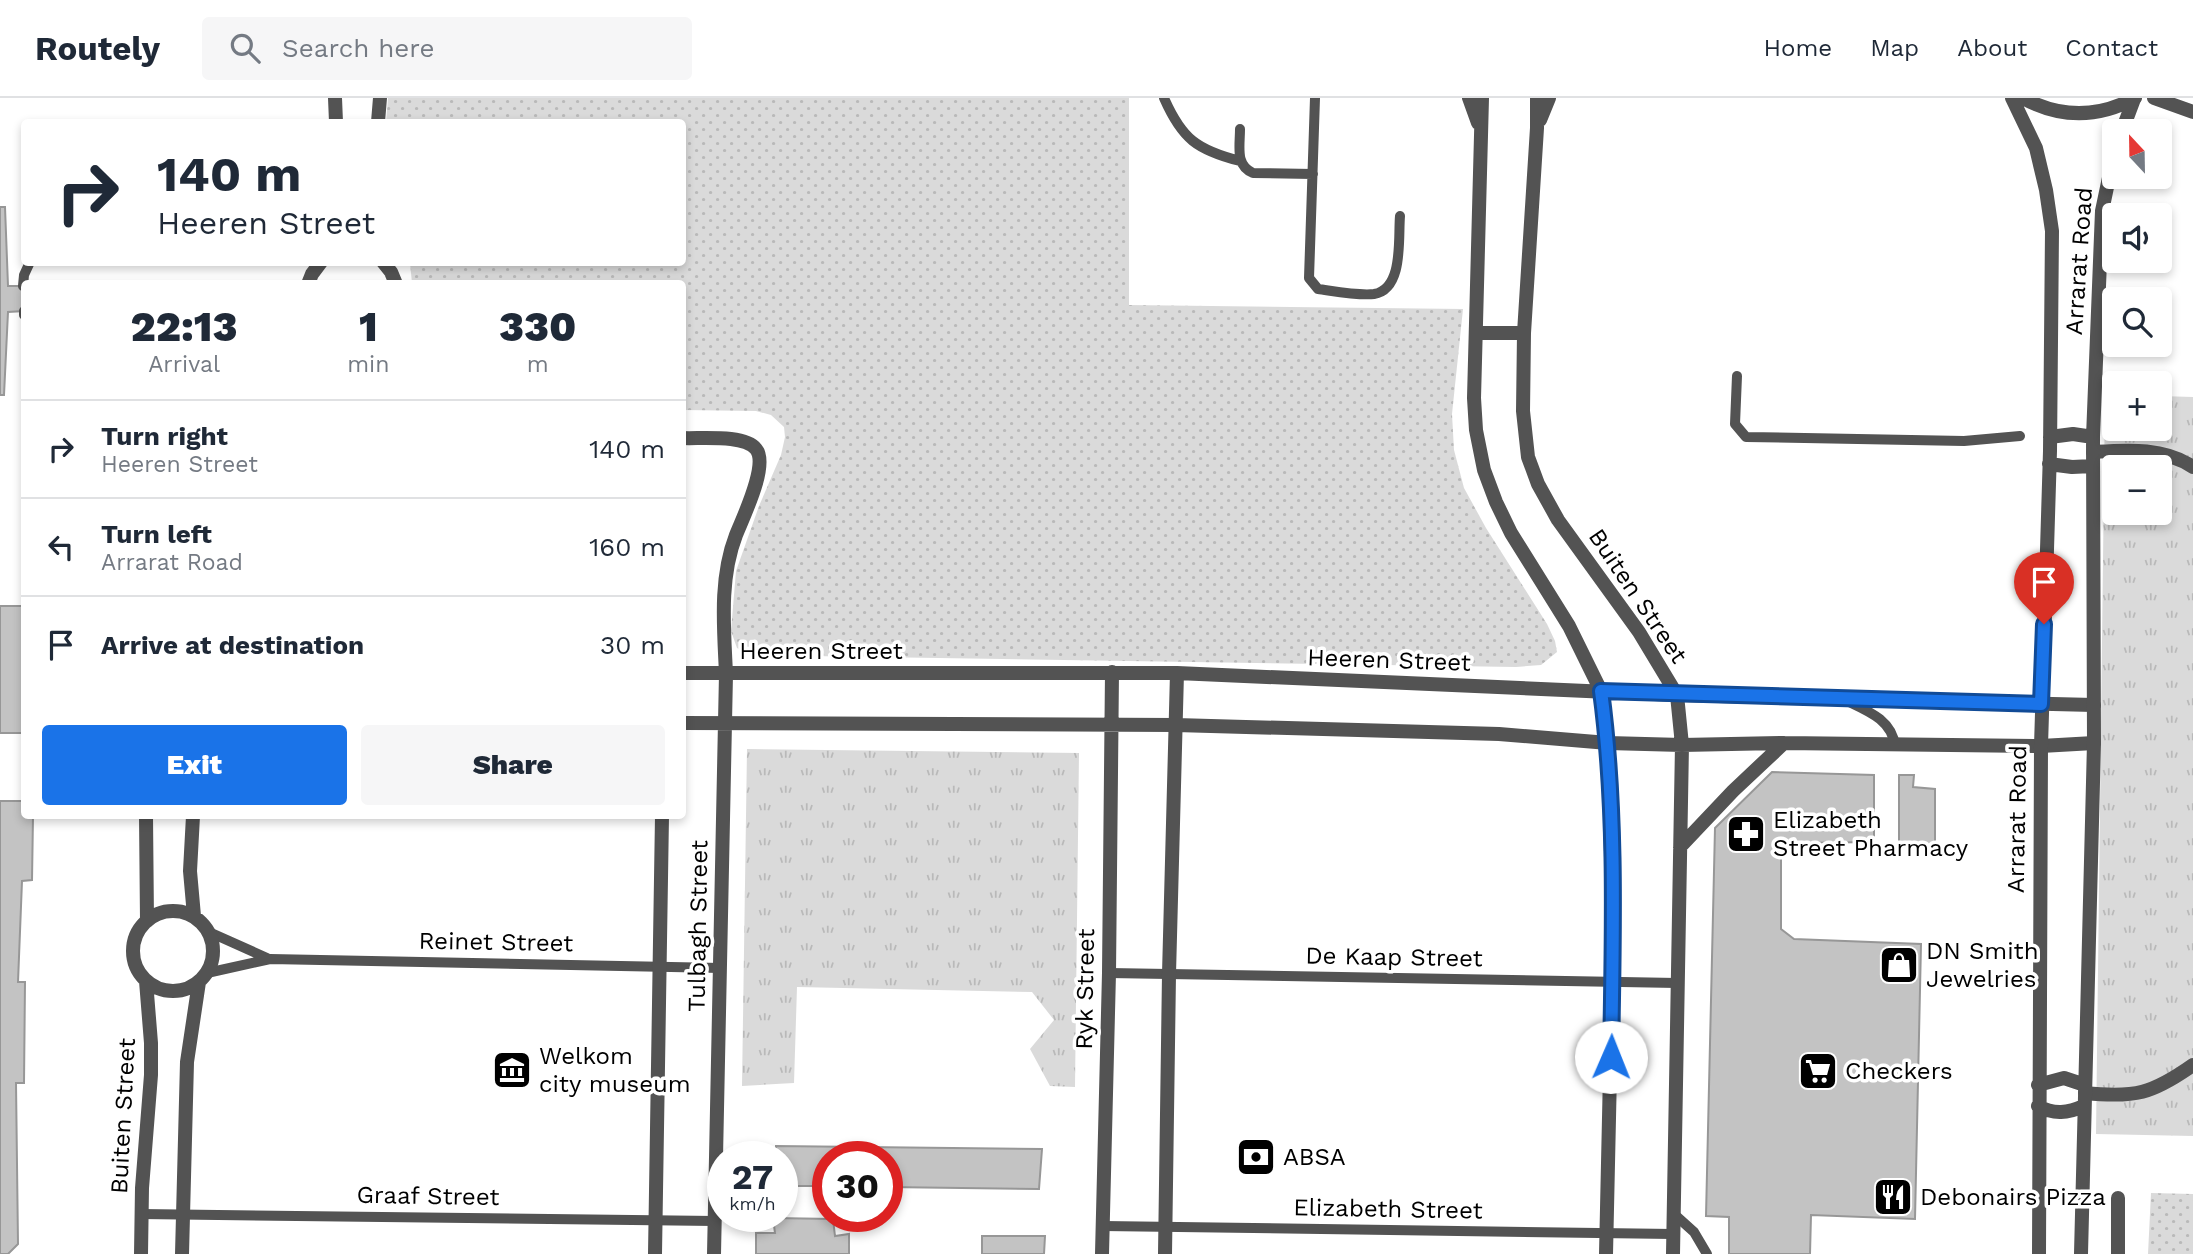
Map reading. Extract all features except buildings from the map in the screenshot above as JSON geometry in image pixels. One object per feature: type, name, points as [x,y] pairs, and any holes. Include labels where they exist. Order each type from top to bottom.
[{"type":"street","points":[[335,98],[336,119]]},
{"type":"street","points":[[378,119],[380,98]]},
{"type":"street","points":[[1469,98],[1480,128]]},
{"type":"street","points":[[1482,98],[1474,398],[1476,430],[1484,470],[1511,533],[1569,626],[1601,691],[1608,743],[1612,982],[1606,1254]]},
{"type":"street","name":"Buiten Street","points":[[1537,98],[1522,411],[1528,457],[1538,484],[1558,520],[1639,632],[1677,695],[1682,745],[1673,1254]]},
{"type":"street","points":[[1537,128],[1549,98]]},
{"type":"street","name":"Arrarat Road","points":[[2012,98],[2036,148],[2052,231],[2050,437],[2040,746],[2039,1254]]},
{"type":"street","points":[[2023,98],[2051,110],[2085,113],[2110,109],[2134,98]]},
{"type":"street","points":[[2126,119],[2134,98]]},
{"type":"street","points":[[2154,98],[2193,112]]},
{"type":"street","name":"Arrarat Road","points":[[2081,1254],[2094,743],[2093,451],[2105,189]]},
{"type":"street","points":[[1476,333],[1524,333]]},
{"type":"street","points":[[2050,437],[2073,435],[2093,451],[2154,452],[2171,456],[2193,467]]},
{"type":"street","name":"Tulbagh Street","points":[[686,438],[733,439],[744,442],[755,448],[760,459],[759,472],[733,543],[727,568],[717,1141]]},
{"type":"street","points":[[2049,464],[2072,467],[2093,451]]},
{"type":"street","name":"Ryk Street","points":[[1102,1254],[1109,973],[1112,672]]},
{"type":"street","name":"Heeren Street","points":[[686,673],[1177,673],[1677,695],[2094,705]]},
{"type":"street","points":[[1165,1254],[1177,673]]},
{"type":"street","points":[[686,723],[1176,725],[1499,734],[1608,743],[1682,745],[1784,743],[2040,746],[2094,743]]},
{"type":"street","points":[[1680,847],[1733,791],[1784,743]]},
{"type":"street","points":[[146,819],[147,920]]},
{"type":"street","points":[[193,819],[190,871],[194,916]]},
{"type":"street","name":"Tulbagh Street","points":[[655,1254],[662,819]]},
{"type":"street","points":[[182,1254],[187,1062],[203,978],[214,953],[209,932],[194,916],[170,911],[147,920],[137,933],[133,953],[135,964],[146,981],[158,988],[172,991],[187,989],[203,978]]},
{"type":"street","name":"Buiten Street","points":[[141,1254],[141,1214],[151,1075],[146,981]]},
{"type":"street","points":[[2038,1106],[2046,1111],[2060,1112],[2084,1095],[2144,1093],[2166,1084],[2193,1065]]},
{"type":"street","points":[[2038,1085],[2064,1078],[2084,1095]]},
{"type":"street","points":[[2118,1198],[2118,1254]]},
{"type":"street","name":"Tulbagh Street","points":[[714,1254],[715,1232]]},
{"type":"lane","points":[[1164,98],[1174,119],[1191,141],[1211,153],[1240,161]]},
{"type":"lane","points":[[1315,98],[1309,278],[1318,289],[1375,294],[1391,283],[1396,270],[1399,216]]},
{"type":"lane","points":[[1240,130],[1240,161],[1245,170],[1253,173],[1313,174]]},
{"type":"lane","points":[[1737,376],[1735,424],[1746,437],[1964,440],[2020,436]]},
{"type":"lane","points":[[1842,699],[1880,719],[1891,731],[1895,746]]},
{"type":"lane","name":"Reinet Street","points":[[209,932],[270,959]]},
{"type":"lane","name":"Reinet Street","points":[[203,978],[270,959],[721,968]]},
{"type":"lane","name":"De Kaap Street","points":[[1109,973],[1678,983]]},
{"type":"lane","name":"Graaf Street","points":[[141,1214],[707,1221]]},
{"type":"lane","points":[[1674,1214],[1694,1232],[1706,1254]]},
{"type":"lane","name":"Elizabeth Street","points":[[1103,1226],[1673,1234]]},
{"type":"green space","points":[[388,98],[1129,98],[1129,305],[1463,309],[1452,414],[1454,450],[1464,488],[1547,624],[1557,652],[1541,665],[1516,667],[750,655],[737,648],[731,631],[736,571],[781,455],[784,427],[771,415],[756,411],[686,410],[686,280],[412,280],[410,266],[686,266],[686,119],[386,119]]},
{"type":"green space","points":[[2172,396],[2193,397],[2193,1136],[2096,1134],[2103,525],[2172,525],[2172,455],[2104,455],[2104,441],[2172,441]]},
{"type":"green space","points":[[747,749],[1079,753],[1075,1087],[1050,1086],[1030,1049],[1054,1020],[1032,992],[797,987],[794,1083],[742,1086]]},
{"type":"green space","points":[[2151,1193],[2193,1194],[2193,1254],[2148,1254]]},
{"type":"place","name":"Elizabeth Street Pharmacy","points":[[1746,834]]},
{"type":"place","name":"DN Smith Jewelries","points":[[1899,965]]},
{"type":"place","name":"Welkom city museum","points":[[512,1070]]},
{"type":"place","name":"Checkers","points":[[1818,1071]]},
{"type":"place","name":"ABSA","points":[[1256,1157]]},
{"type":"place","name":"Debonairs Pizza","points":[[1893,1197]]},
{"type":"route","points":[[1611,1057],[1611,852],[1608,743],[1601,691],[2041,704],[2044,624]]}]
